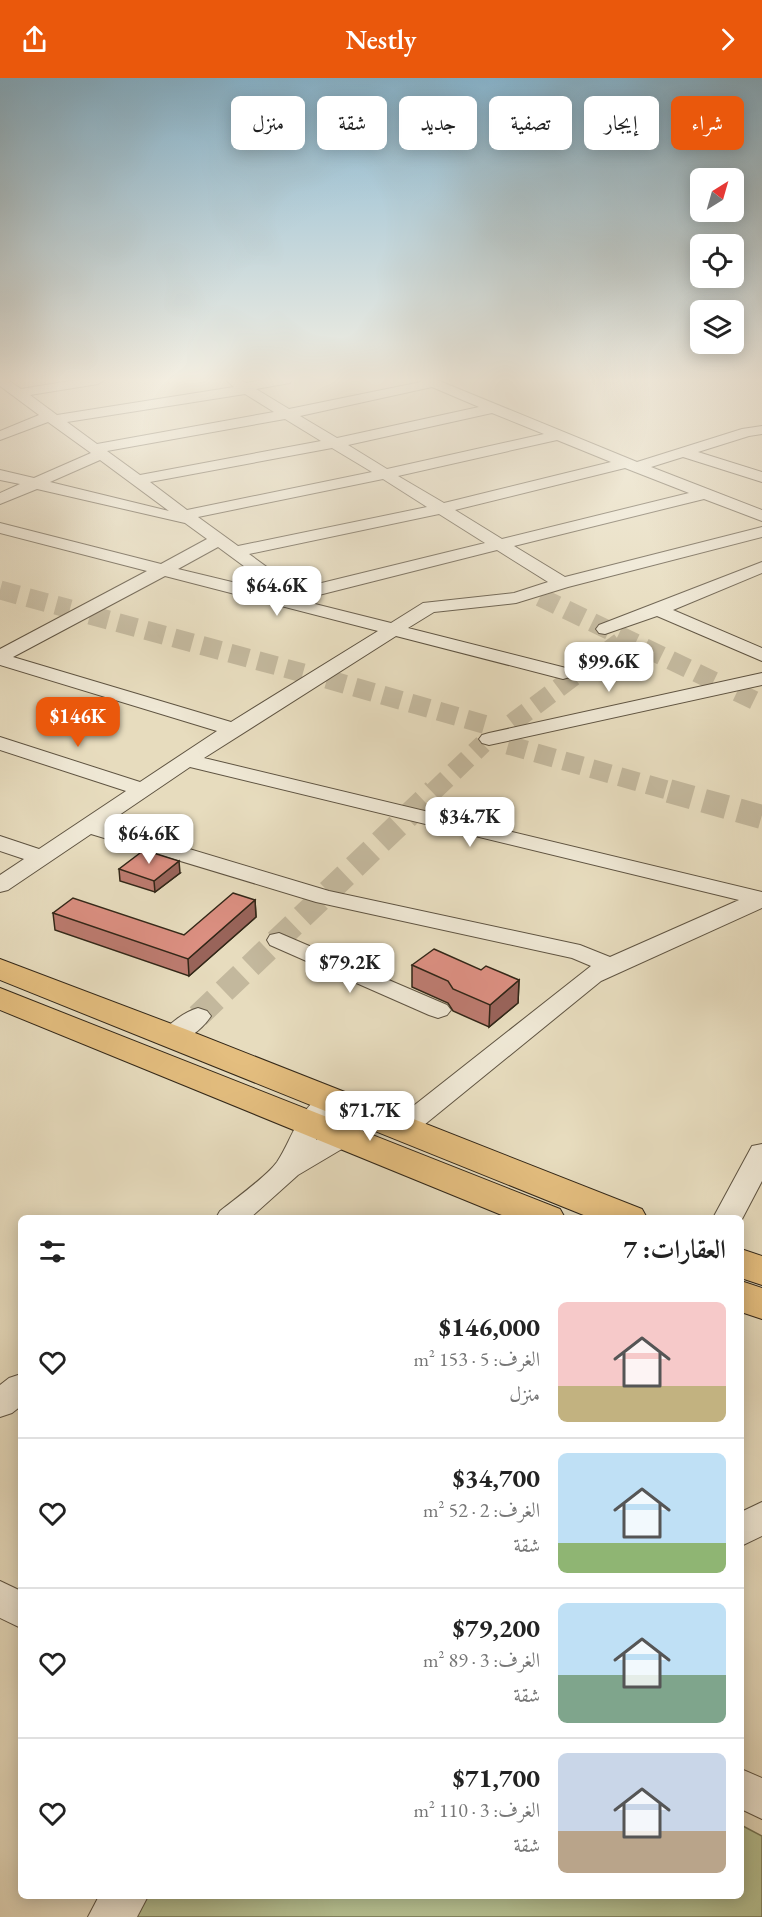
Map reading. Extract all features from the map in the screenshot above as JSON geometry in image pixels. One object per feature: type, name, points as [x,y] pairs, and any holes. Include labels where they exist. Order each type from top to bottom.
[{"type":"main road","points":[[0,969],[186,1026],[321,1112]]},
{"type":"main road","points":[[0,998],[321,1112],[540,1215]]},
{"type":"main road","points":[[354,1126],[403,1128],[620,1215]]},
{"type":"main road","points":[[744,1264],[762,1271]]},
{"type":"main road","points":[[744,1297],[762,1304]]},
{"type":"street","points":[[0,499],[69,466]]},
{"type":"street","points":[[118,466],[236,552],[289,598]]},
{"type":"street","points":[[137,480],[213,466]]},
{"type":"street","points":[[373,466],[562,583]]},
{"type":"street","points":[[0,475],[189,518],[422,466]]},
{"type":"street","points":[[236,552],[440,509],[627,466]]},
{"type":"street","points":[[633,466],[762,516]]},
{"type":"street","points":[[726,466],[762,477]]},
{"type":"street","points":[[289,598],[705,494]]},
{"type":"street","points":[[0,528],[162,570],[289,598],[391,628],[563,673]]},
{"type":"street","points":[[0,885],[233,729],[421,610],[438,604],[536,596],[562,583],[762,532]]},
{"type":"street","points":[[0,657],[80,612],[219,540]]},
{"type":"street","points":[[605,629],[762,567]]},
{"type":"street","points":[[739,577],[762,586]]},
{"type":"street","points":[[658,610],[762,655]]},
{"type":"street","points":[[0,657],[233,729]]},
{"type":"street","points":[[498,734],[729,688],[762,679]]},
{"type":"street","points":[[0,743],[144,790]]},
{"type":"street","points":[[188,760],[762,899]]},
{"type":"street","points":[[89,826],[324,897],[580,952],[610,966]]},
{"type":"street","points":[[0,843],[40,857]]},
{"type":"street","points":[[403,1128],[592,976],[762,899]]},
{"type":"street","points":[[279,939],[438,1010]]},
{"type":"street","points":[[288,1168],[321,1112]]},
{"type":"street","points":[[234,1215],[288,1168],[354,1126]]},
{"type":"street","points":[[730,1215],[762,1153]]},
{"type":"street","points":[[0,1404],[18,1389]]},
{"type":"street","points":[[0,1598],[18,1610]]},
{"type":"street","points":[[744,1790],[762,1799]]},
{"type":"street","points":[[110,1917],[124,1899]]},
{"type":"green space","points":[[744,1827],[762,1836],[762,1917],[125,1917],[139,1899],[744,1899]]},
{"type":"building","points":[[144,850],[179,861],[154,881],[119,869]]},
{"type":"building","points":[[233,893],[255,900],[188,959],[53,913],[73,898],[184,935]]},
{"type":"building","points":[[434,949],[481,970],[486,966],[519,980],[490,1005],[453,989],[448,981],[412,965]]},
{"type":"tunnel","points":[[0,590],[70,609]]},
{"type":"tunnel","points":[[540,597],[625,638]]},
{"type":"tunnel","points":[[90,615],[303,673]]},
{"type":"tunnel","points":[[512,723],[625,638]]},
{"type":"tunnel","points":[[625,638],[722,685]]},
{"type":"tunnel","points":[[327,679],[490,726]]},
{"type":"tunnel","points":[[737,692],[762,704]]},
{"type":"tunnel","points":[[433,792],[483,744]]},
{"type":"tunnel","points":[[508,745],[674,792]]},
{"type":"tunnel","points":[[198,1016],[434,791]]},
{"type":"tunnel","points":[[669,791],[762,817]]}]
